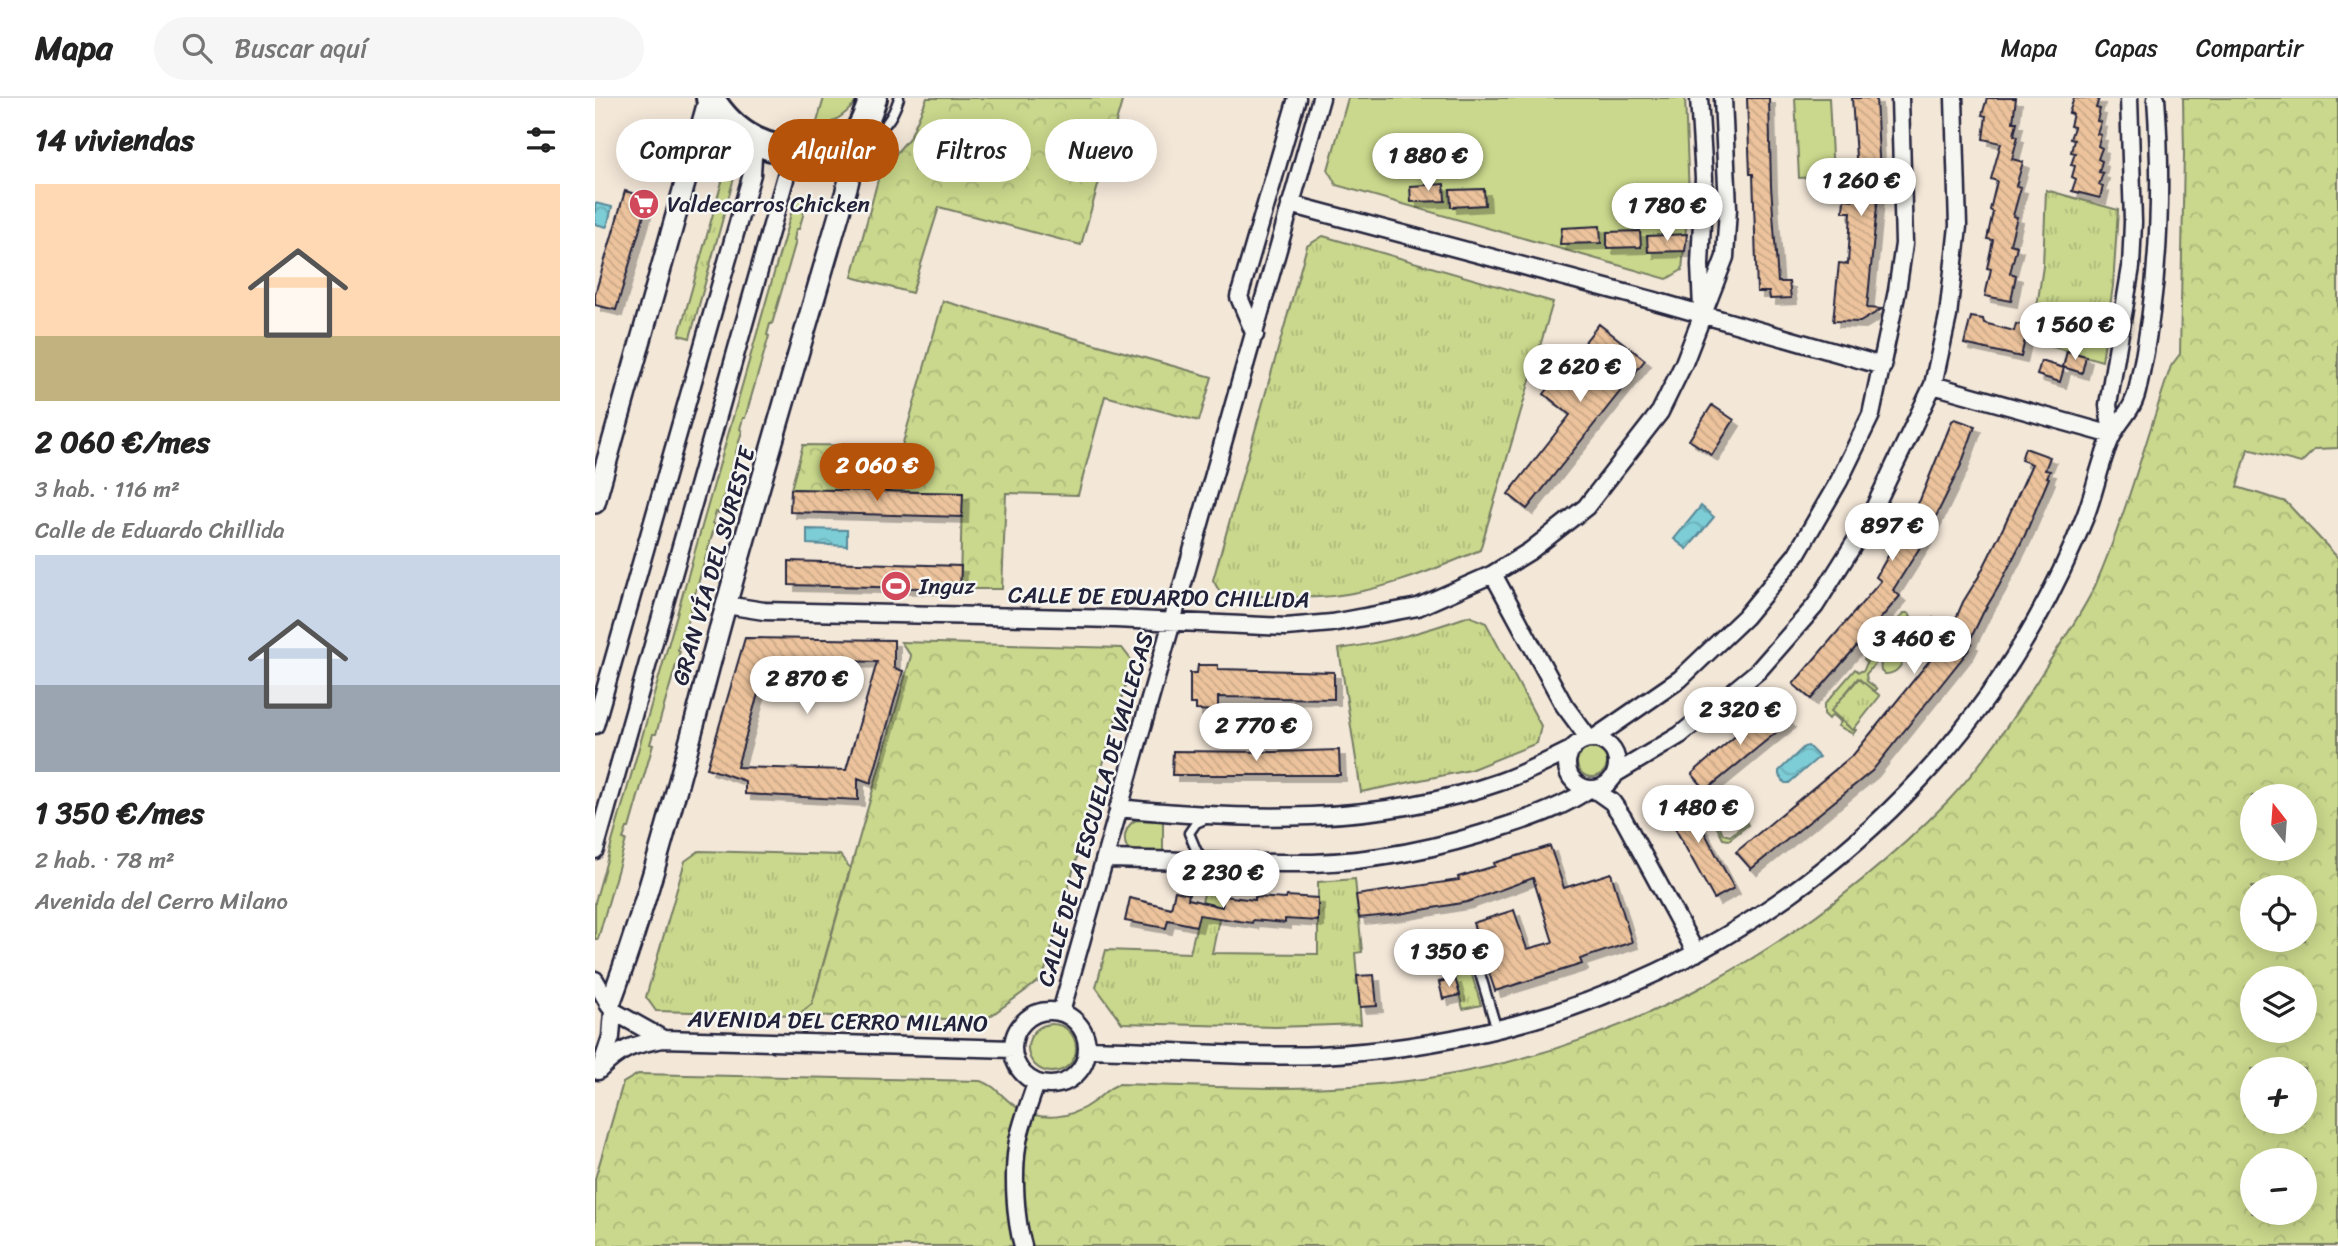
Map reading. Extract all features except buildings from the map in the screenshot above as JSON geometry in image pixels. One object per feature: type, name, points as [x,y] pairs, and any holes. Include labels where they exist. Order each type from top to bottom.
[{"type":"main road","points":[[710,98],[726,119]]},
{"type":"main road","points":[[865,119],[873,98]]},
{"type":"main road","points":[[754,141],[768,147]]},
{"type":"street","points":[[595,501],[710,98]]},
{"type":"street","points":[[1255,335],[1239,297],[1297,98]]},
{"type":"street","name":"CALLE DE LA ESCUELA DE VALLECAS","points":[[1061,1012],[1321,98]]},
{"type":"street","name":"CALLE DE EDUARDO CHILLIDA","points":[[1699,98],[1703,178],[1700,265],[1702,315]]},
{"type":"street","name":"CALLE DE EDUARDO CHILLIDA","points":[[726,605],[764,611],[1286,626],[1332,623],[1418,607],[1453,594],[1493,574],[1530,551],[1585,507],[1660,412],[1685,363],[1725,257],[1728,208],[1723,98]]},
{"type":"street","points":[[1118,808],[1214,815],[1343,816],[1457,796],[1501,782],[1542,764],[1582,743],[1680,679],[1745,617],[1796,555],[1839,481],[1871,415],[1883,366],[1904,244],[1900,98]]},
{"type":"street","points":[[1105,859],[1314,863],[1419,850],[1519,822],[1606,785],[1615,776],[1680,735],[1758,671],[1815,606],[1867,523],[1933,385],[1948,316],[1958,226],[1954,98]]},
{"type":"street","points":[[2112,435],[2108,405],[2129,278],[2133,222],[2129,98]]},
{"type":"street","points":[[1088,1049],[1318,1055],[1425,1044],[1497,1030],[1616,990],[1696,953],[1765,912],[1842,854],[1914,787],[1997,683],[2052,589],[2085,517],[2112,435],[2132,408],[2138,390],[2153,302],[2159,209],[2156,98]]},
{"type":"street","points":[[595,725],[749,182]]},
{"type":"street","name":"GRAN VÍA DEL SURESTE","points":[[595,850],[784,182]]},
{"type":"street","name":"GRAN VÍA DEL SURESTE","points":[[612,1008],[848,182]]},
{"type":"street","points":[[1290,204],[1655,300],[1883,366]]},
{"type":"street","points":[[1933,385],[2112,435]]},
{"type":"street","points":[[1493,574],[1582,743]]},
{"type":"street","points":[[1582,743],[1605,743],[1617,759],[1615,794],[1623,818]]},
{"type":"street","points":[[1582,743],[1567,762],[1569,775],[1580,787],[1592,789],[1612,802],[1696,953]]},
{"type":"street","points":[[595,981],[612,1008],[607,1054],[596,1073]]},
{"type":"street","name":"AVENIDA DEL CERRO MILANO","points":[[612,1008],[663,1039]]},
{"type":"street","points":[[1049,1011],[1061,1012],[1072,1017],[1086,1037],[1086,1060],[1080,1071],[1071,1079],[1060,1084],[1036,1083],[1019,1069],[1013,1049],[1014,1037],[1027,1018],[1049,1011]]},
{"type":"street","name":"AVENIDA DEL CERRO MILANO","points":[[596,1073],[618,1052],[638,1044],[663,1039],[1013,1049]]},
{"type":"street","points":[[1023,1246],[1019,1234],[1016,1193],[1017,1146],[1036,1083]]},
{"type":"lane","points":[[889,119],[899,98]]},
{"type":"lane","points":[[1206,860],[1197,852],[1189,833],[1196,823],[1214,815]]},
{"type":"lane","points":[[1478,967],[1497,1030]]},
{"type":"green space","points":[[824,98],[859,98],[837,119],[818,119]]},
{"type":"green space","points":[[927,98],[1123,98],[1117,119],[1045,119],[1045,182],[1099,182],[1081,245],[939,207],[912,293],[852,277],[877,182],[899,182],[899,150],[913,130],[913,182],[1031,182],[1031,119],[918,119]]},
{"type":"green space","points":[[1348,98],[1685,98],[1689,195],[1682,270],[1667,279],[1336,185],[1328,170]]},
{"type":"green space","points":[[1795,98],[1829,98],[1833,176],[1799,178]]},
{"type":"green space","points":[[2183,98],[2338,98],[2338,448],[2315,449],[2301,463],[2248,449],[2237,487],[2286,502],[2338,558],[2338,1246],[595,1246],[595,1179],[623,1083],[638,1074],[980,1081],[991,1086],[1020,1109],[1048,1117],[1076,1112],[1119,1084],[1238,1088],[1357,1086],[1436,1077],[1509,1062],[1580,1040],[1648,1013],[1714,980],[1777,942],[1837,900],[1894,852],[1948,801],[1987,754],[2071,629],[2095,586],[2135,477],[2171,366],[2180,354]]},
{"type":"green space","points":[[722,182],[733,182],[690,338],[679,335]]},
{"type":"green space","points":[[2046,190],[2118,210],[2113,286],[2102,361],[2032,341],[2043,266]]},
{"type":"green space","points":[[809,195],[799,229],[796,229],[796,241],[743,418],[740,429],[742,431],[719,513],[716,512],[713,523],[715,525],[680,639],[680,651],[656,734],[653,734],[650,744],[653,745],[629,828],[623,839],[626,840],[598,939],[595,939],[595,902],[796,196]]},
{"type":"green space","points":[[1323,236],[1553,302],[1480,550],[1401,581],[1340,595],[1295,597],[1221,594],[1213,580],[1307,246]]},
{"type":"green space","points":[[943,301],[1212,377],[1199,421],[1105,396],[1078,495],[1006,493],[1002,589],[960,589],[962,493],[791,489],[803,445],[902,446]]},
{"type":"green space","points":[[1904,613],[1911,616],[1903,627],[1928,627],[1933,618],[1942,624],[1913,659],[1920,644],[1914,633],[1902,632],[1881,639]]},
{"type":"green space","points":[[1469,616],[1486,623],[1541,726],[1537,743],[1470,770],[1361,792],[1339,649],[1405,636]]},
{"type":"green space","points":[[1905,637],[1914,641],[1907,660],[1904,659],[1904,651],[1901,648],[1889,648],[1866,674],[1867,681],[1877,689],[1874,691],[1858,678],[1831,711],[1852,730],[1856,730],[1853,734],[1838,726],[1841,722],[1832,715],[1829,719],[1824,714],[1824,705],[1855,669],[1859,672],[1864,670],[1867,662],[1864,659],[1874,647]]},
{"type":"green space","points":[[901,642],[1122,648],[1132,661],[1043,978],[985,1020],[798,1015],[812,1004],[911,656]]},
{"type":"green space","points":[[1896,646],[1904,651],[1902,664],[1893,673],[1884,674],[1881,671],[1882,659]]},
{"type":"green space","points":[[1859,678],[1880,696],[1853,730],[1830,711]]},
{"type":"green space","points":[[1592,747],[1603,751],[1607,762],[1603,773],[1592,777],[1581,773],[1577,762],[1581,751]]},
{"type":"green space","points":[[1727,792],[1741,799],[1746,807],[1734,799],[1715,815],[1723,834],[1730,836],[1747,823],[1748,825],[1729,840],[1723,839],[1708,810],[1717,801],[1720,804],[1725,803],[1730,796]]},
{"type":"green space","points":[[1136,820],[1163,821],[1163,852],[1134,851],[1127,848],[1126,832]]},
{"type":"green space","points":[[699,851],[840,855],[850,868],[812,1004],[798,1015],[656,1011],[646,997],[685,861]]},
{"type":"green space","points":[[1355,879],[1362,952],[1355,953],[1361,1024],[1276,1027],[1122,1023],[1096,987],[1106,950],[1190,953],[1207,881],[1227,881],[1212,953],[1318,954],[1318,882]]},
{"type":"green space","points":[[1460,936],[1481,1005],[1463,1009],[1445,939]]},
{"type":"green space","points":[[1052,1024],[1069,1031],[1076,1048],[1069,1065],[1052,1072],[1035,1065],[1028,1048],[1035,1031]]},
{"type":"water","points":[[595,203],[612,207],[607,227],[595,224]]},
{"type":"water","points":[[1701,506],[1714,517],[1687,549],[1674,539]]},
{"type":"water","points":[[807,529],[847,530],[847,546],[807,544]]},
{"type":"water","points":[[1808,746],[1819,757],[1789,783],[1785,783],[1779,771]]},
{"type":"place","name":"Valdecarros Chicken","points":[[644,204]]},
{"type":"place","name":"Inguz","points":[[896,586]]}]
